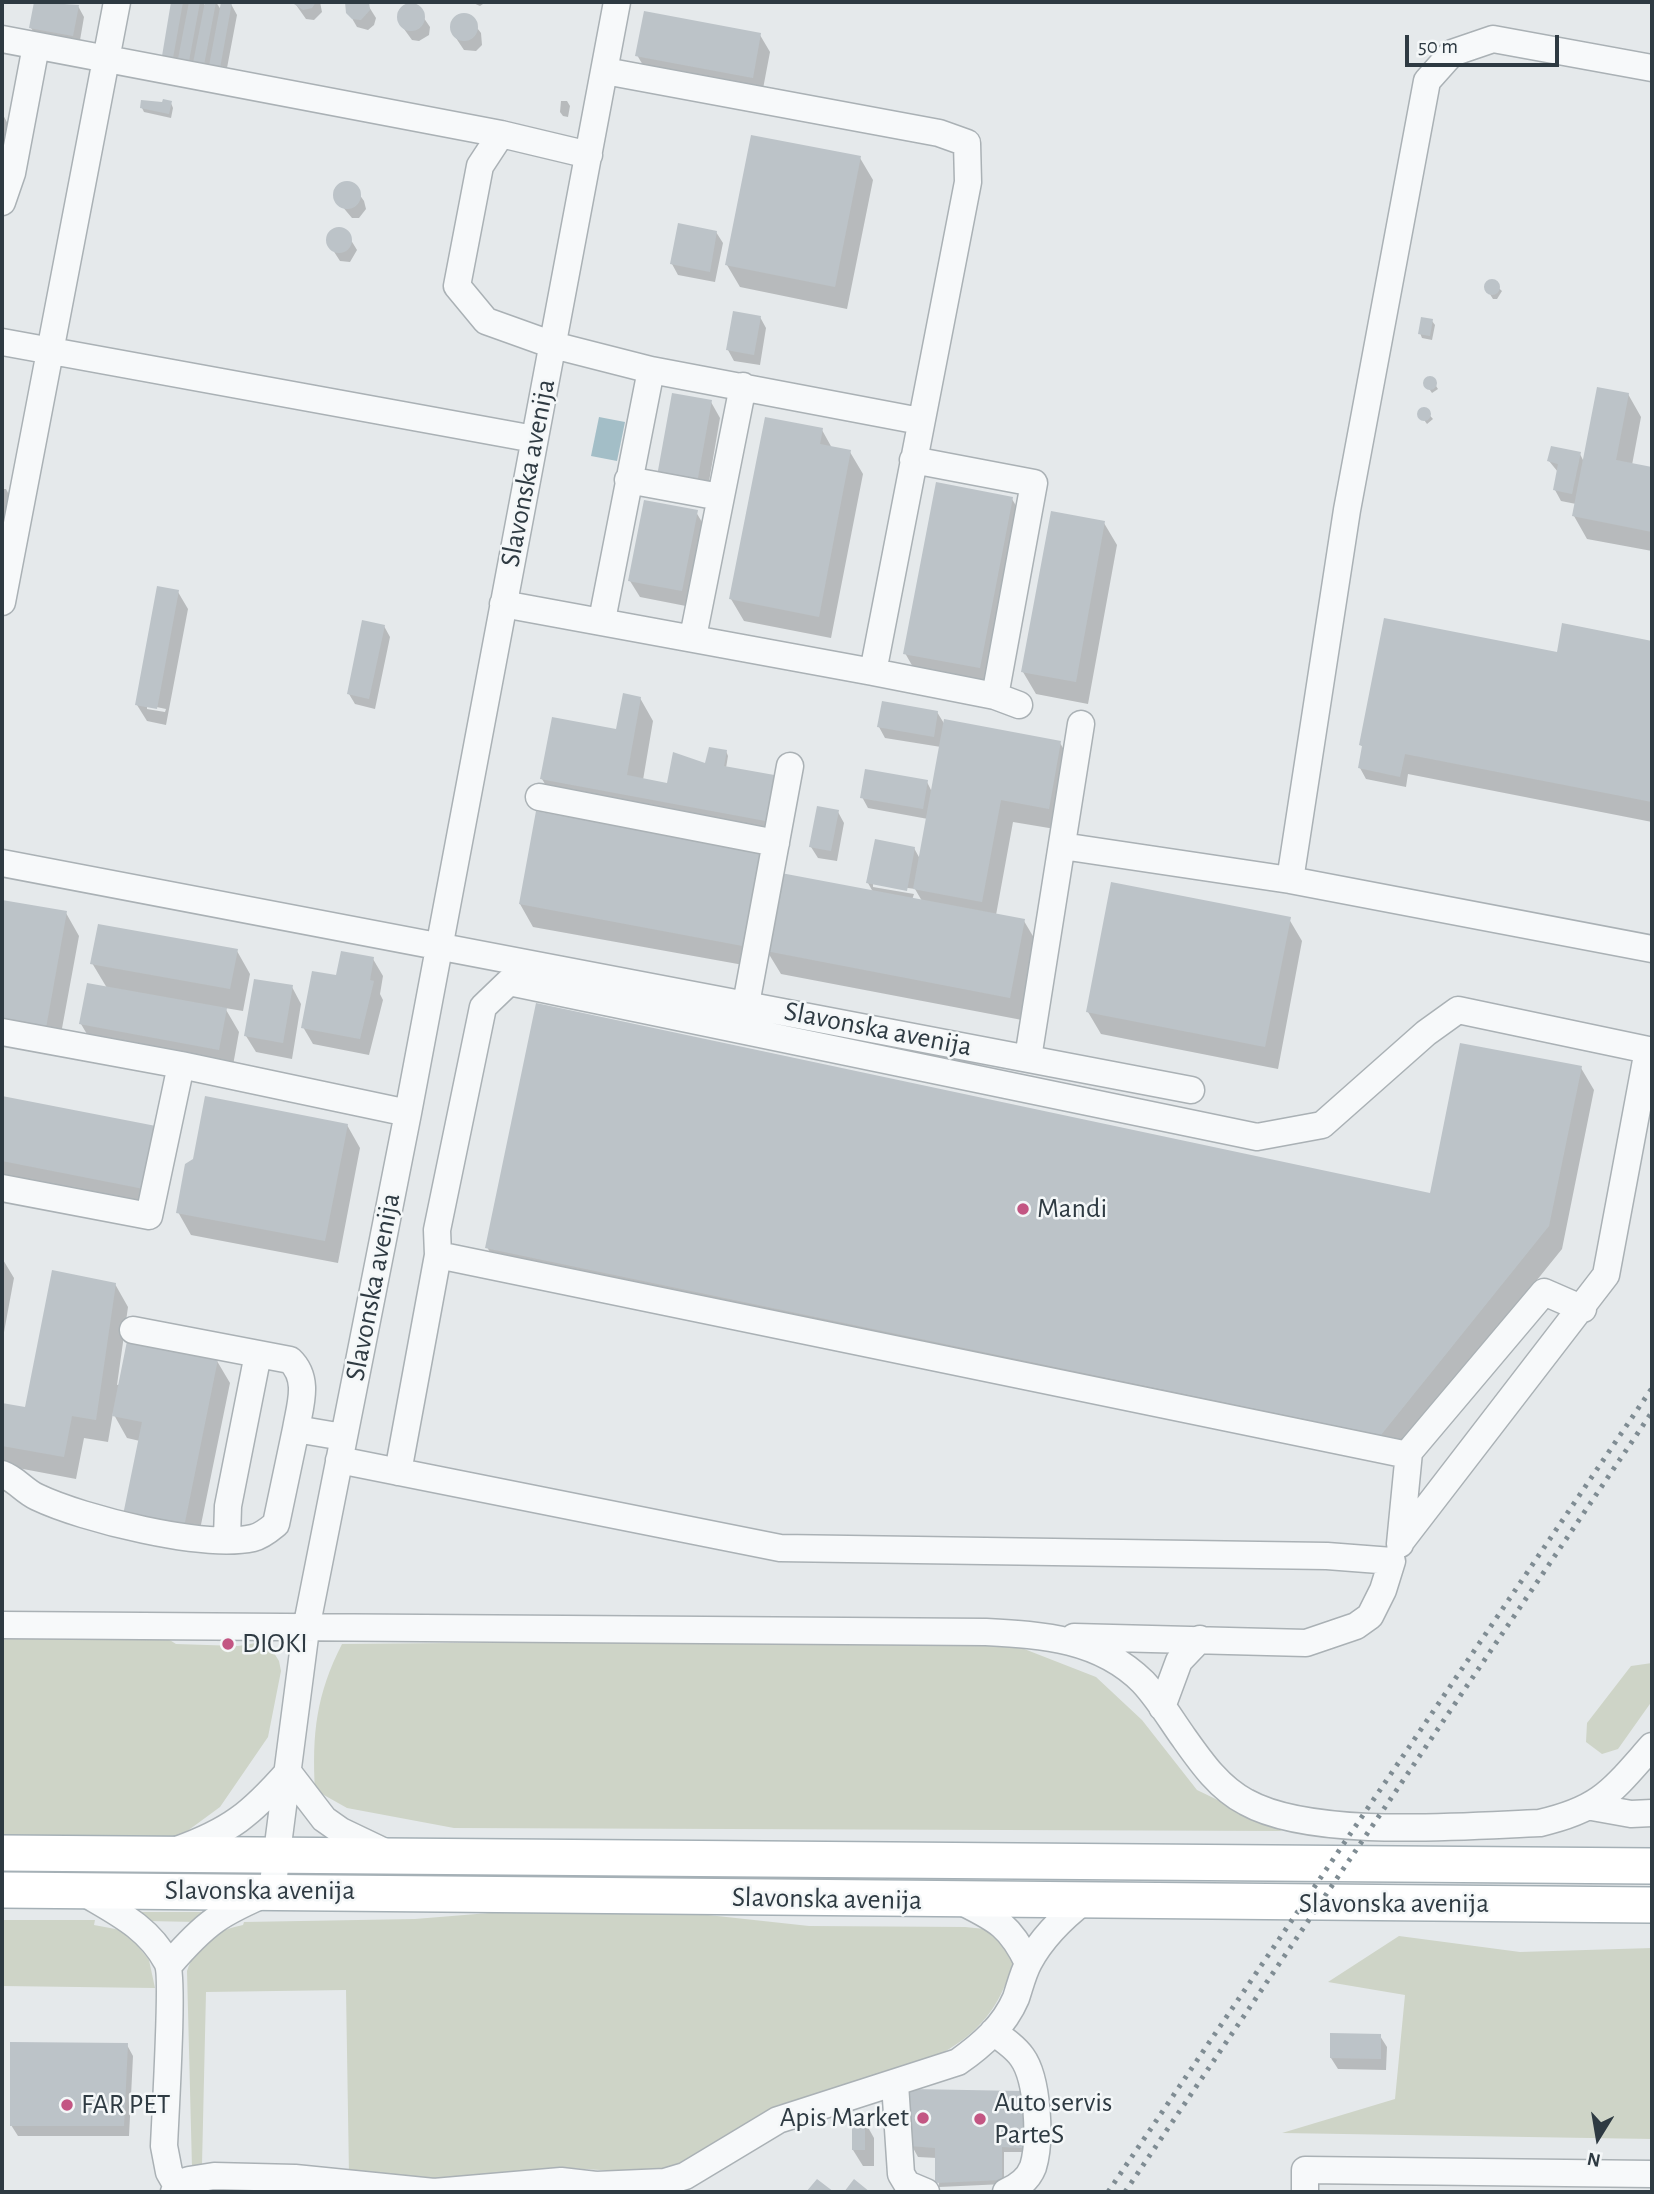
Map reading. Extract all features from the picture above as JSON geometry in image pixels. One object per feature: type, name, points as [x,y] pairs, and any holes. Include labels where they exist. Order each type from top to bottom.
[{"type":"main road","name":"Slavonska avenija","points":[[2,1853],[1652,1866]]},
{"type":"main road","name":"Slavonska avenija","points":[[2,1891],[272,1891],[960,1901],[1652,1905]]},
{"type":"street","points":[[2,602],[117,2]]},
{"type":"street","name":"Slavonska avenija","points":[[279,1856],[306,1629],[408,1113],[617,2]]},
{"type":"street","points":[[2,39],[501,134],[589,155]]},
{"type":"street","points":[[1290,880],[1347,510],[1427,81],[1452,53],[1493,39],[1652,68]]},
{"type":"street","points":[[2,202],[12,173],[36,46]]},
{"type":"street","points":[[605,71],[939,133],[967,143],[968,182],[873,672]]},
{"type":"street","points":[[501,134],[480,166],[457,286],[486,321],[553,345],[651,370],[920,421]]},
{"type":"street","points":[[2,342],[534,439]]},
{"type":"street","points":[[602,620],[651,370]]},
{"type":"street","points":[[693,637],[743,386]]},
{"type":"street","points":[[503,604],[693,637],[1007,701],[1034,483],[913,460]]},
{"type":"street","points":[[628,480],[720,497]]},
{"type":"street","points":[[1028,1058],[1081,724]]},
{"type":"street","points":[[746,1004],[790,766]]},
{"type":"street","points":[[539,797],[776,843]]},
{"type":"street","points":[[1062,846],[1290,880],[1652,949]]},
{"type":"street","name":"Slavonska avenija","points":[[2,863],[1191,1090]]},
{"type":"street","points":[[296,1429],[398,1472],[780,1548],[1327,1556],[1397,1551],[1583,1309],[1606,1275],[1648,1049],[1458,1010],[1426,1033],[1322,1125],[1257,1137],[509,982],[483,1007],[437,1230],[438,1255],[398,1472]]},
{"type":"street","points":[[2,1032],[181,1065],[408,1113]]},
{"type":"street","points":[[2,1188],[149,1216],[181,1065]]},
{"type":"street","points":[[438,1255],[1408,1455]]},
{"type":"street","points":[[2,1625],[986,1632],[1306,1643],[1356,1626],[1370,1616],[1397,1551],[1408,1455],[1544,1292],[1583,1309]]},
{"type":"street","points":[[2,1474],[14,1479],[34,1496],[73,1512],[195,1539],[254,1538],[276,1524],[303,1383],[299,1369],[290,1360],[133,1330]]},
{"type":"street","points":[[227,1538],[228,1506],[258,1354]]},
{"type":"street","points":[[1056,1636],[1089,1647],[1114,1660],[1143,1682],[1221,1785],[1246,1803],[1302,1821],[1405,1826],[1540,1823],[1592,1807],[1619,1784],[1652,1746]]},
{"type":"street","points":[[1162,1707],[1179,1661],[1200,1639]]},
{"type":"street","name":"Slavonska avenija","points":[[166,1854],[231,1828],[261,1802],[288,1772]]},
{"type":"street","name":"Slavonska avenija","points":[[288,1772],[324,1819],[341,1832],[390,1854]]},
{"type":"street","points":[[1592,1807],[1631,1814],[1652,1813]]},
{"type":"street","points":[[169,1965],[198,1931],[225,1911],[272,1891],[279,1856]]},
{"type":"street","points":[[81,1891],[135,1923],[147,1934],[169,1965],[164,2146],[175,2189],[189,2180],[214,2176],[295,2178],[434,2192],[561,2181],[594,2189],[665,2182],[685,2184],[778,2120],[958,2062],[993,2032],[1015,2001],[1028,1962],[1047,1935],[1084,1901]]},
{"type":"street","points":[[960,1901],[998,1919],[1016,1936],[1028,1962]]},
{"type":"street","points":[[993,2032],[1022,2056],[1030,2073],[1036,2098],[1033,2168],[1022,2185],[1006,2192]]},
{"type":"street","points":[[895,2084],[898,2164],[913,2189]]},
{"type":"street","points":[[1305,2181],[1652,2174]]},
{"type":"shaded area","points":[[2,1638],[168,1639],[176,1644],[238,1646],[256,1643],[274,1653],[281,1671],[268,1737],[220,1807],[175,1840],[2,1839]]},
{"type":"shaded area","points":[[996,1638],[1096,1677],[1142,1720],[1197,1790],[1282,1831],[454,1828],[347,1808],[315,1790],[315,1733],[321,1698],[342,1644]]},
{"type":"shaded area","points":[[1652,1663],[1652,1701],[1618,1749],[1602,1754],[1586,1742],[1587,1723],[1631,1666]]},
{"type":"shaded area","points":[[138,1912],[203,1913],[199,1922],[145,1921]]},
{"type":"shaded area","points":[[489,1913],[699,1914],[809,1926],[965,1927],[985,1929],[1013,1948],[1013,1961],[1001,1994],[989,2014],[975,2030],[958,2043],[899,2072],[808,2099],[778,2105],[671,2169],[653,2173],[566,2168],[427,2180],[349,2175],[346,1990],[206,1992],[202,2165],[192,2168],[187,1971],[201,1945],[215,1935],[243,1925],[244,1922],[415,1919]]},
{"type":"shaded area","points":[[2,1920],[95,1920],[94,1925],[126,1931],[149,1960],[155,1988],[2,1986]]},
{"type":"shaded area","points":[[1399,1936],[1520,1952],[1652,1948],[1652,2139],[1282,2133],[1395,2099],[1405,1995],[1328,1982]]},
{"type":"water","points":[[599,417],[625,422],[617,461],[591,456]]},
{"type":"building","points":[[34,2],[79,5],[73,36],[29,28]]},
{"type":"building","points":[[171,2],[183,2],[173,58],[162,56]]},
{"type":"building","points":[[189,2],[200,2],[189,61],[178,59]]},
{"type":"building","points":[[205,2],[216,2],[204,65],[193,63]]},
{"type":"building","points":[[221,2],[232,2],[220,68],[209,66]]},
{"type":"building","points":[[291,2],[316,2],[312,8],[303,10]]},
{"type":"building","points":[[345,2],[369,2],[370,10],[361,20],[352,19],[346,13]]},
{"type":"building","points":[[411,3],[421,7],[425,17],[421,27],[411,31],[401,27],[397,17],[401,7]]},
{"type":"building","points":[[644,11],[761,33],[753,78],[635,56]]},
{"type":"building","points":[[464,13],[474,17],[478,27],[474,37],[464,41],[454,37],[450,27],[454,17]]},
{"type":"building","points":[[163,99],[172,101],[169,114],[140,108],[141,100],[162,102]]},
{"type":"building","points":[[751,135],[861,156],[835,287],[725,265]]},
{"type":"building","points":[[347,181],[357,185],[361,195],[357,205],[347,209],[337,205],[333,195],[337,185]]},
{"type":"building","points":[[678,223],[717,231],[710,272],[670,264]]},
{"type":"building","points":[[339,227],[348,231],[352,240],[348,249],[339,253],[330,249],[326,240],[330,231]]},
{"type":"building","points":[[1489,279],[1495,279],[1500,287],[1498,293],[1489,295],[1484,290],[1484,284]]},
{"type":"building","points":[[733,311],[761,316],[754,355],[726,350]]},
{"type":"building","points":[[1421,317],[1433,319],[1430,336],[1418,334]]},
{"type":"building","points":[[1427,376],[1433,376],[1437,383],[1433,390],[1427,390],[1423,386],[1423,380]]},
{"type":"building","points":[[1597,387],[1629,393],[1616,460],[1652,467],[1652,532],[1572,516]]},
{"type":"building","points":[[672,393],[712,400],[697,483],[657,476]]},
{"type":"building","points":[[1421,407],[1427,407],[1431,414],[1427,421],[1421,421],[1417,417],[1417,411]]},
{"type":"building","points":[[765,417],[823,428],[820,444],[851,450],[819,617],[729,599]]},
{"type":"building","points":[[1551,446],[1581,452],[1572,494],[1553,490],[1558,464],[1547,461]]},
{"type":"building","points":[[936,482],[1013,497],[980,668],[903,654]]},
{"type":"building","points":[[644,500],[698,510],[682,591],[628,581]]},
{"type":"building","points":[[1051,511],[1105,521],[1076,682],[1021,672]]},
{"type":"building","points":[[157,586],[179,590],[157,709],[135,705]]},
{"type":"building","points":[[1384,618],[1557,652],[1562,623],[1652,641],[1652,802],[1405,754],[1400,777],[1358,768],[1362,746],[1359,745]]},
{"type":"building","points":[[362,620],[385,625],[369,699],[347,694]]},
{"type":"building","points":[[623,693],[641,697],[627,775],[667,783],[673,752],[705,763],[709,747],[727,750],[724,766],[780,776],[771,822],[540,779],[552,717],[616,729]]},
{"type":"building","points":[[882,701],[938,711],[934,737],[877,727]]},
{"type":"building","points":[[944,719],[1061,741],[1049,809],[1001,800],[982,902],[913,889]]},
{"type":"building","points":[[865,769],[928,780],[923,809],[860,798]]},
{"type":"building","points":[[817,806],[839,810],[831,851],[809,847]]},
{"type":"building","points":[[536,811],[765,853],[748,947],[519,904]]},
{"type":"building","points":[[875,839],[915,847],[907,891],[866,883]]},
{"type":"building","points":[[781,873],[1025,919],[1010,998],[766,951]]},
{"type":"building","points":[[1111,882],[1291,917],[1265,1047],[1086,1012]]},
{"type":"building","points":[[2,900],[67,911],[46,1028],[2,1020]]},
{"type":"building","points":[[98,924],[238,949],[230,989],[90,964]]},
{"type":"building","points":[[341,951],[374,957],[370,980],[374,981],[360,1039],[301,1028],[312,971],[336,975]]},
{"type":"building","points":[[254,979],[293,985],[283,1043],[244,1036]]},
{"type":"building","points":[[87,983],[227,1008],[219,1050],[79,1024]]},
{"type":"building","name":"Mandi","points":[[536,1003],[1430,1193],[1460,1043],[1582,1066],[1549,1226],[1381,1435],[485,1248]]},
{"type":"building","points":[[2,1096],[161,1127],[149,1190],[2,1161]]},
{"type":"building","points":[[205,1096],[348,1124],[325,1241],[176,1213],[185,1164],[193,1159]]},
{"type":"building","points":[[52,1270],[116,1283],[96,1420],[72,1416],[64,1457],[2,1446],[2,1403],[25,1407]]},
{"type":"building","points":[[127,1341],[218,1359],[184,1527],[123,1515],[142,1422],[112,1416]]},
{"type":"building","points":[[1330,2033],[1381,2034],[1381,2059],[1330,2058]]},
{"type":"building","name":"FAR PET","points":[[10,2042],[128,2043],[124,2126],[10,2126]]},
{"type":"building","name":"Auto servis ParteS","points":[[910,2089],[1024,2091],[1023,2148],[1002,2147],[1002,2180],[935,2183],[935,2148],[910,2146]]},
{"type":"building","points":[[865,2120],[865,2150],[852,2150],[852,2123]]},
{"type":"building","points":[[817,2179],[834,2192],[806,2192]]},
{"type":"building","points":[[854,2179],[870,2192],[844,2192]]},
{"type":"railway","points":[[1108,2192],[1652,1388]]},
{"type":"railway","points":[[1125,2192],[1652,1412]]},
{"type":"place","name":"Mandi","points":[[1023,1209]]},
{"type":"place","name":"DIOKI","points":[[228,1644]]},
{"type":"place","name":"FAR PET","points":[[67,2105]]},
{"type":"place","name":"Apis Market","points":[[923,2118]]},
{"type":"place","name":"Auto servis ParteS","points":[[980,2119]]}]
